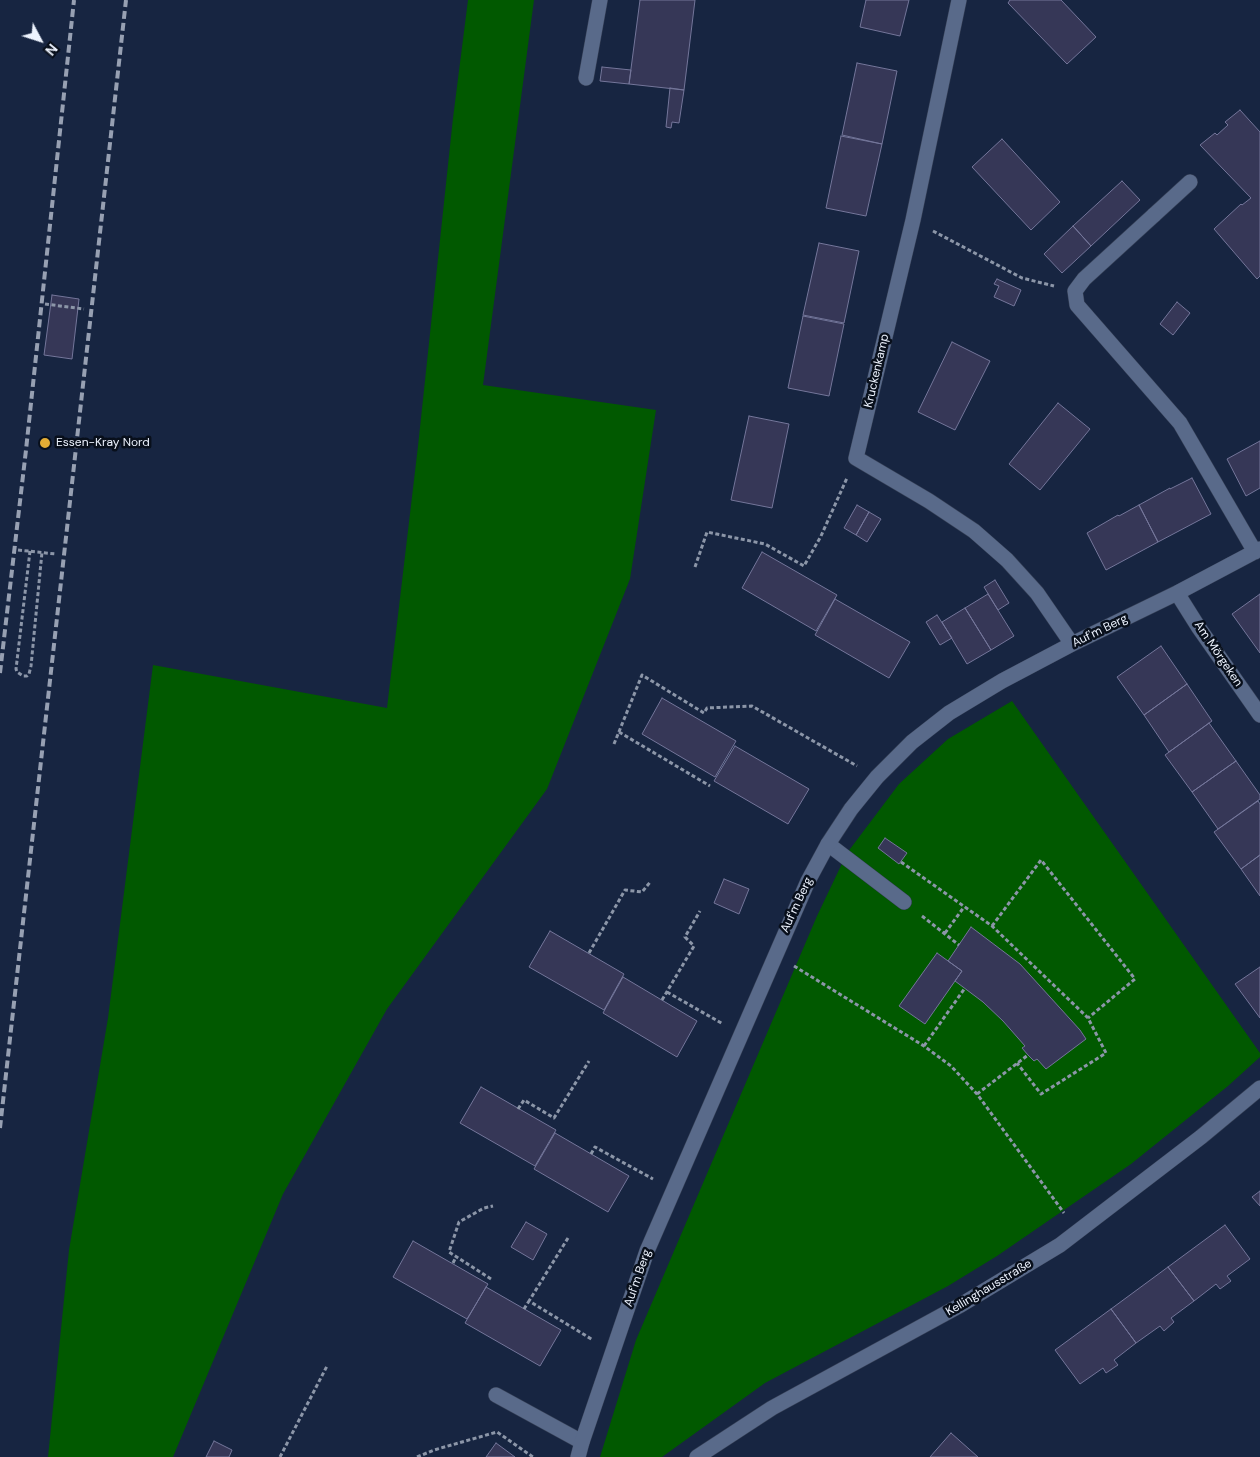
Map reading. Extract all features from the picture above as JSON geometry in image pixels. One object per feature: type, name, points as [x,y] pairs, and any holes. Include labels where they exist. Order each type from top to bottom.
[{"type":"street","points":[[586,78],[600,0]]},
{"type":"street","name":"Kruckenkamp","points":[[856,458],[913,220],[959,0]]},
{"type":"street","points":[[1074,291],[1084,279],[1190,182]]},
{"type":"street","name":"Auf'm Berg","points":[[580,1450],[647,1251],[808,881],[828,844],[851,809],[877,777],[912,742],[949,713],[1002,681],[1072,644],[1177,593],[1257,550],[1180,422],[1077,305],[1074,291]]},
{"type":"street","points":[[856,458],[929,501],[974,532],[1007,560],[1037,593],[1072,644]]},
{"type":"street","name":"Am Mörgeken","points":[[1177,593],[1260,716]]},
{"type":"street","points":[[828,844],[904,902]]},
{"type":"street","name":"Kellinghausstraße","points":[[697,1457],[772,1408],[960,1306],[1060,1245],[1201,1137],[1260,1088]]},
{"type":"street","points":[[496,1395],[580,1450]]},
{"type":"path","points":[[913,220],[1022,278],[1074,291]]},
{"type":"path","points":[[46,304],[84,309]]},
{"type":"path","points":[[695,567],[707,532],[765,544],[804,566],[821,536],[856,458]]},
{"type":"path","points":[[18,550],[56,554]]},
{"type":"path","points":[[30,551],[16,669],[23,676],[29,674],[31,666],[42,552]]},
{"type":"path","points":[[614,744],[642,675],[704,713],[707,708],[752,706],[877,777]]},
{"type":"path","points":[[619,732],[710,786]]},
{"type":"path","points":[[992,926],[1041,860],[1136,979],[1088,1018]]},
{"type":"path","points":[[902,862],[992,926],[1088,1018],[1106,1053],[1041,1094],[1017,1064]]},
{"type":"path","points":[[589,954],[625,890],[642,892],[651,881]]},
{"type":"path","points":[[904,902],[959,945]]},
{"type":"path","points":[[944,934],[964,907]]},
{"type":"path","points":[[662,1000],[694,946],[685,937],[700,911]]},
{"type":"path","points":[[775,954],[924,1046],[951,1066],[976,1094],[1078,1231]]},
{"type":"path","points":[[924,1046],[965,988]]},
{"type":"path","points":[[667,992],[740,1034]]},
{"type":"path","points":[[976,1094],[1028,1055]]},
{"type":"path","points":[[518,1109],[524,1100],[554,1118],[589,1060]]},
{"type":"path","points":[[591,1154],[595,1147],[674,1190]]},
{"type":"path","points":[[491,1279],[449,1252],[459,1222],[484,1208],[493,1206]]},
{"type":"path","points":[[524,1309],[568,1238]]},
{"type":"path","points":[[452,1263],[456,1257]]},
{"type":"path","points":[[529,1301],[612,1352]]},
{"type":"path","points":[[280,1457],[327,1366]]},
{"type":"path","points":[[417,1457],[434,1450],[497,1432],[533,1457]]},
{"type":"green space","points":[[468,0],[534,0],[483,385],[656,410],[630,579],[547,789],[387,1009],[283,1194],[173,1457],[48,1457],[69,1250],[108,1018],[153,665],[387,708]]},
{"type":"green space","points":[[1012,701],[1260,1053],[1260,1057],[1228,1086],[1131,1164],[997,1256],[948,1286],[765,1383],[662,1457],[600,1457],[636,1340],[817,916],[847,853],[899,784],[948,739]]},
{"type":"building","points":[[640,0],[695,0],[684,90],[629,84]]},
{"type":"building","points":[[866,0],[909,0],[900,36],[860,27]]},
{"type":"building","points":[[1010,0],[1061,0],[1096,37],[1067,64],[1008,3]]},
{"type":"building","points":[[857,63],[897,71],[882,144],[842,135]]},
{"type":"building","points":[[602,67],[631,70],[629,84],[600,81]]},
{"type":"building","points":[[670,88],[684,90],[679,123],[672,122],[671,128],[666,127]]},
{"type":"building","points":[[1240,110],[1260,132],[1260,276],[1257,279],[1214,229],[1241,204],[1251,198],[1200,145],[1215,133],[1217,135],[1228,125],[1225,122]]},
{"type":"building","points":[[841,136],[882,144],[866,216],[826,208]]},
{"type":"building","points":[[1002,139],[1060,202],[1031,230],[972,167]]},
{"type":"building","points":[[1122,181],[1140,200],[1091,246],[1073,226]]},
{"type":"building","points":[[1073,226],[1091,246],[1062,273],[1044,254]]},
{"type":"building","points":[[819,243],[859,251],[844,323],[803,315]]},
{"type":"building","points":[[997,279],[1021,290],[1014,306],[994,297],[999,286],[994,284]]},
{"type":"building","points":[[52,295],[79,299],[72,359],[44,355]]},
{"type":"building","points":[[1177,302],[1190,313],[1173,335],[1160,324]]},
{"type":"building","points":[[803,316],[844,324],[829,396],[788,388]]},
{"type":"building","points":[[952,342],[990,361],[955,430],[918,412]]},
{"type":"building","points":[[1058,403],[1090,429],[1040,490],[1009,464]]},
{"type":"building","points":[[749,416],[789,424],[772,508],[731,500]]},
{"type":"building","points":[[1260,441],[1260,488],[1246,496],[1227,459]]},
{"type":"building","points":[[1192,478],[1211,514],[1158,542],[1139,505]]},
{"type":"building","points":[[857,505],[869,512],[856,535],[844,528]]},
{"type":"building","points":[[1139,505],[1158,542],[1106,570],[1087,533]]},
{"type":"building","points":[[869,512],[881,519],[867,542],[856,535]]},
{"type":"building","points":[[762,552],[837,595],[816,631],[742,588]]},
{"type":"building","points":[[995,580],[1009,603],[998,610],[984,587]]},
{"type":"building","points":[[988,594],[1014,636],[991,650],[965,608]]},
{"type":"building","points":[[1260,594],[1260,653],[1232,614]]},
{"type":"building","points":[[835,599],[910,642],[889,678],[815,635]]},
{"type":"building","points":[[965,608],[991,650],[967,664],[942,622]]},
{"type":"building","points":[[937,615],[952,638],[940,645],[926,622]]},
{"type":"building","points":[[1161,646],[1187,684],[1144,715],[1117,677]]},
{"type":"building","points":[[1187,684],[1212,721],[1169,752],[1144,715]]},
{"type":"building","points":[[662,698],[736,741],[715,777],[642,734]]},
{"type":"building","points":[[1209,723],[1236,761],[1192,792],[1165,755]]},
{"type":"building","points":[[735,746],[809,789],[788,824],[714,781]]},
{"type":"building","points":[[1236,761],[1260,795],[1260,799],[1218,829],[1192,792]]},
{"type":"building","points":[[1258,801],[1260,804],[1260,855],[1241,869],[1214,832]]},
{"type":"building","points":[[885,838],[907,853],[899,864],[878,848]]},
{"type":"building","points":[[1260,855],[1260,896],[1241,869]]},
{"type":"building","points":[[724,879],[749,889],[739,914],[714,903]]},
{"type":"building","points":[[971,927],[1020,964],[1086,1039],[1046,1069],[1037,1059],[1034,1061],[1028,1055],[1022,1048],[1025,1046],[1003,1021],[983,1002],[955,981],[962,971],[948,961]]},
{"type":"building","points":[[550,931],[624,974],[604,1010],[529,967]]},
{"type":"building","points":[[937,953],[962,971],[925,1024],[899,1006]]},
{"type":"building","points":[[1260,967],[1260,1018],[1235,984]]},
{"type":"building","points":[[623,977],[697,1021],[677,1057],[603,1013]]},
{"type":"building","points":[[481,1087],[556,1130],[535,1166],[460,1123]]},
{"type":"building","points":[[555,1133],[629,1176],[608,1212],[534,1169]]},
{"type":"building","points":[[1260,1191],[1260,1206],[1252,1197]]},
{"type":"building","points":[[526,1222],[547,1234],[533,1260],[511,1247]]},
{"type":"building","points":[[1225,1225],[1250,1259],[1227,1276],[1231,1281],[1220,1289],[1216,1284],[1194,1301],[1168,1267]]},
{"type":"building","points":[[413,1241],[488,1284],[467,1319],[393,1277]]},
{"type":"building","points":[[1168,1267],[1194,1301],[1171,1318],[1174,1322],[1164,1331],[1160,1326],[1136,1343],[1111,1309]]},
{"type":"building","points":[[486,1287],[561,1330],[540,1366],[465,1323]]},
{"type":"building","points":[[1111,1309],[1136,1343],[1114,1360],[1118,1365],[1106,1373],[1103,1368],[1080,1384],[1055,1350]]},
{"type":"building","points":[[951,1433],[978,1457],[930,1457]]},
{"type":"building","points":[[214,1441],[232,1450],[229,1457],[206,1457]]},
{"type":"building","points":[[496,1443],[515,1457],[486,1457]]},
{"type":"railway","points":[[0,673],[74,0]]},
{"type":"railway","points":[[0,1128],[126,0]]},
{"type":"place","name":"Essen-Kray Nord","points":[[45,443]]}]
